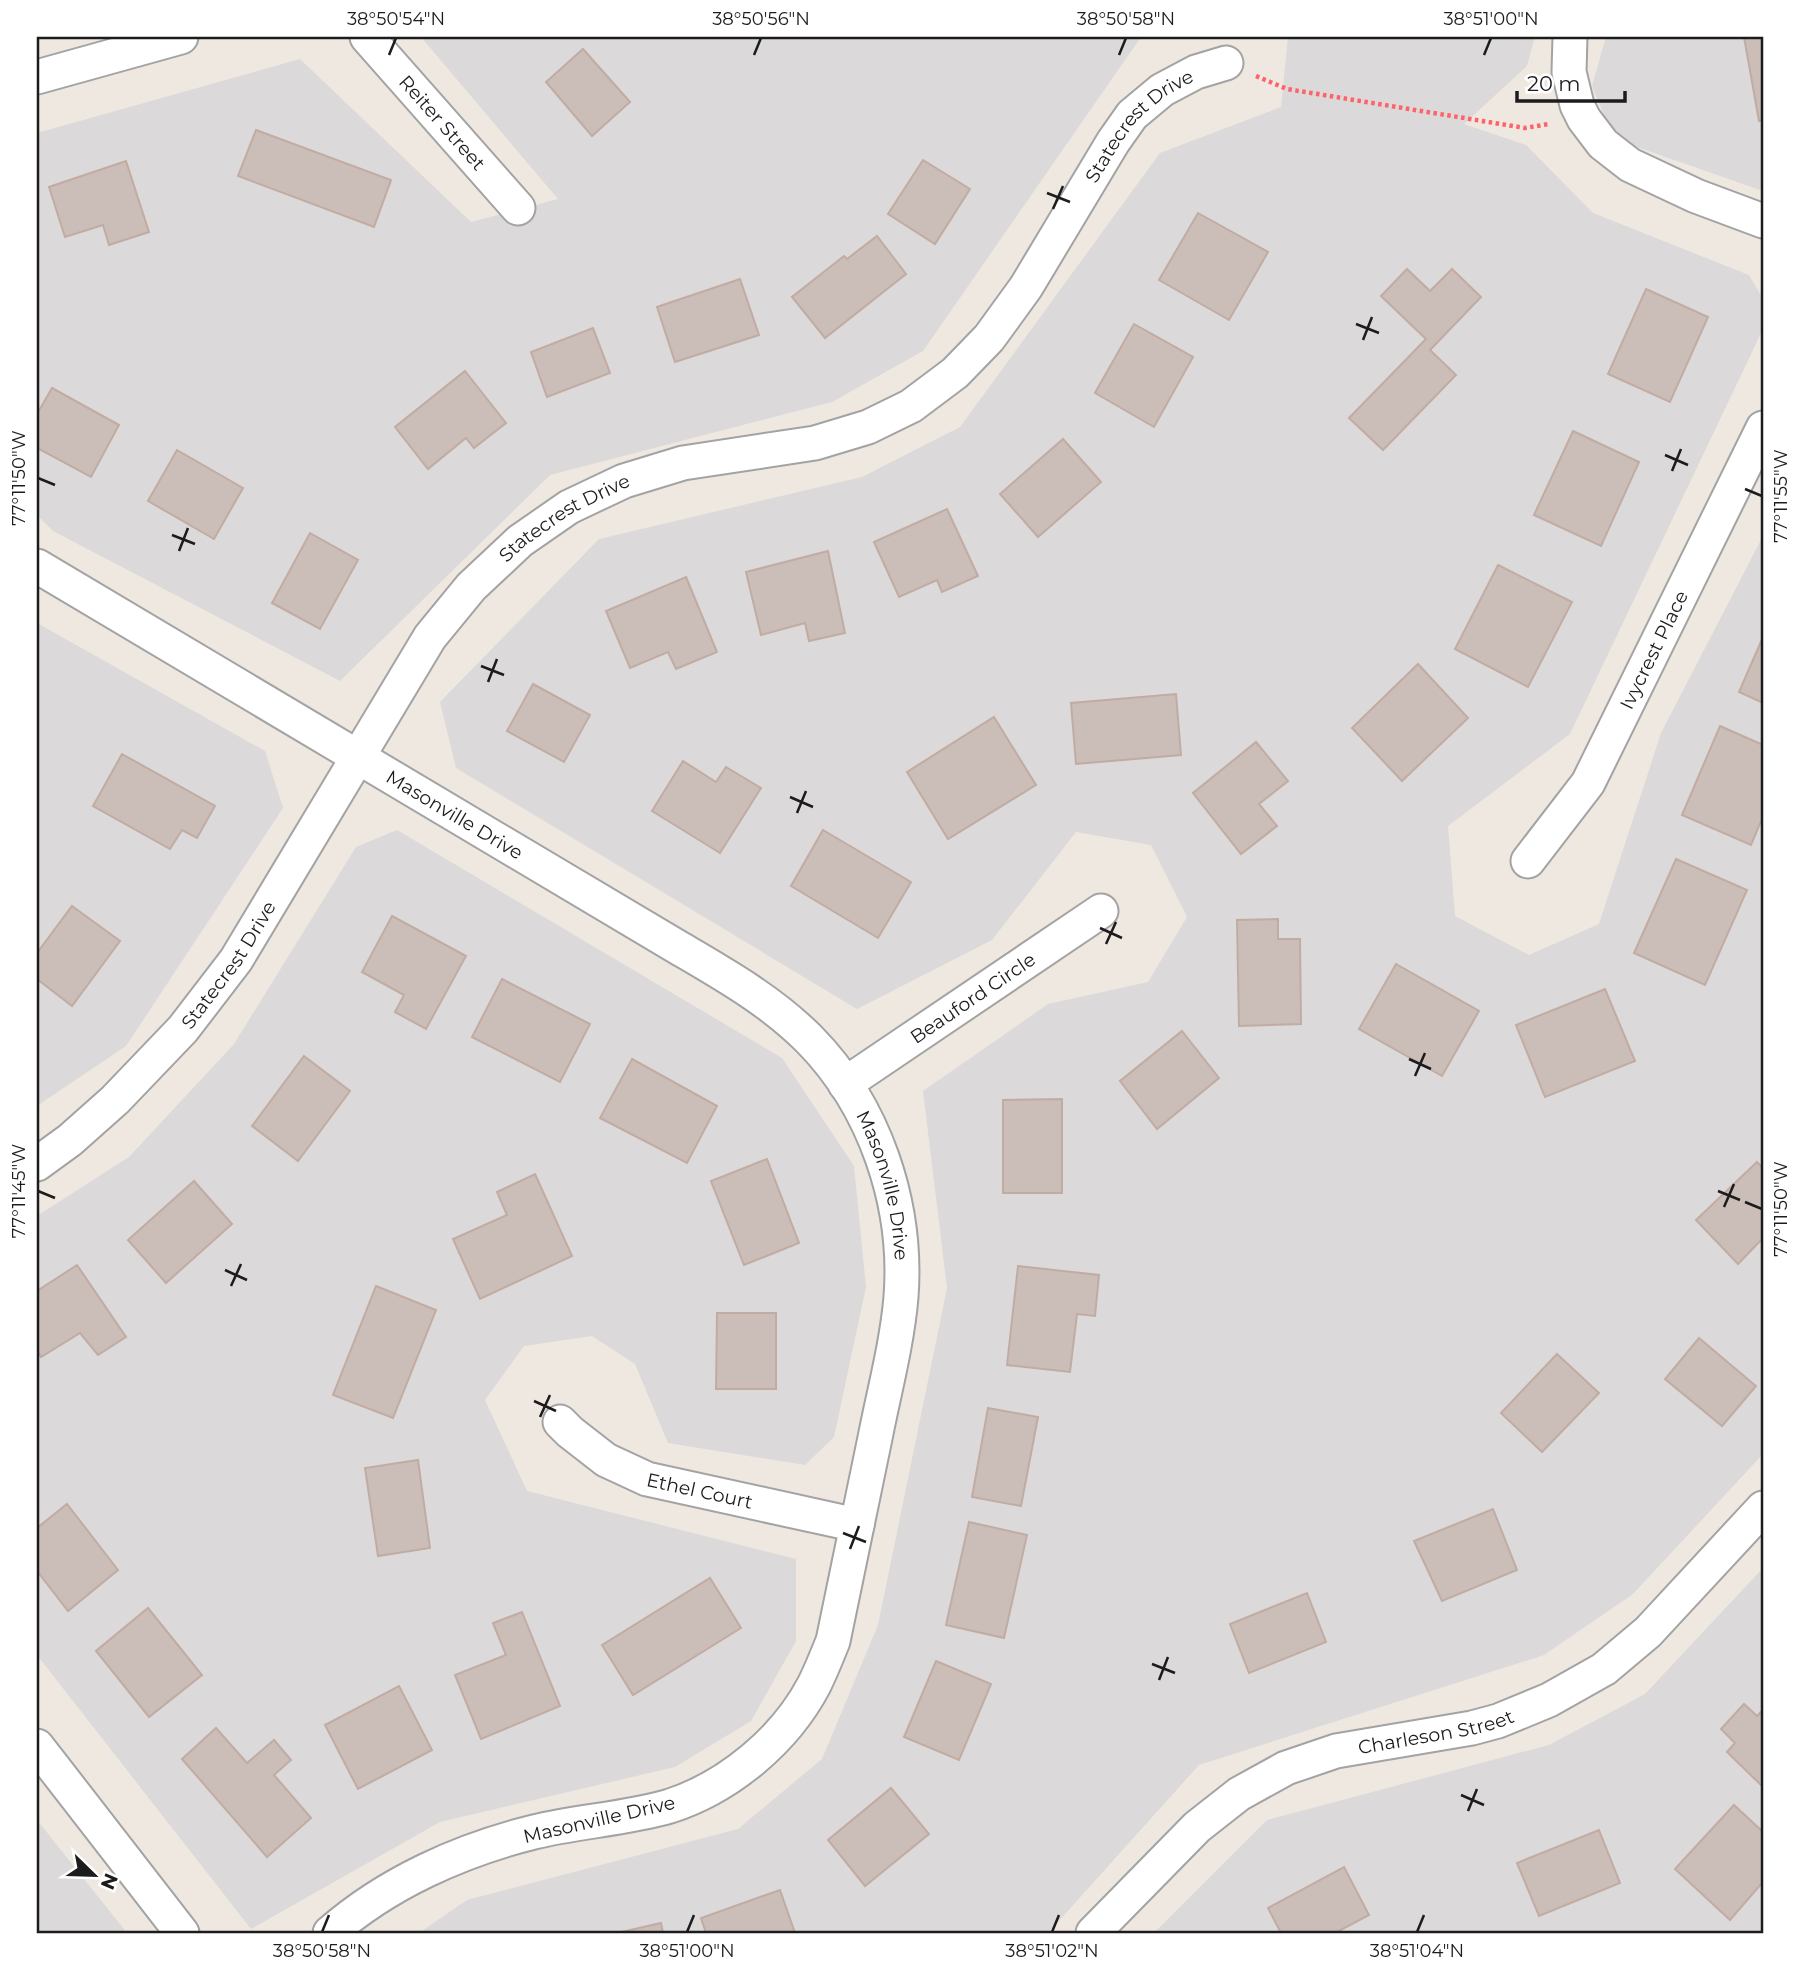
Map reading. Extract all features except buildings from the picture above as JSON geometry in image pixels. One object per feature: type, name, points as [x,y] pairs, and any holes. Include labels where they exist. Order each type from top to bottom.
[{"type":"street","points":[[37,77],[181,37]]},
{"type":"street","name":"Reiter Street","points":[[367,37],[518,208]]},
{"type":"street","points":[[1570,37],[1569,72],[1577,105],[1603,144],[1630,165],[1696,196],[1763,221]]},
{"type":"street","name":"Statecrest Drive","points":[[37,1164],[70,1140],[115,1100],[183,1029],[236,960],[430,637],[471,587],[520,541],[569,507],[624,481],[683,463],[815,443],[869,427],[911,406],[955,373],[989,338],[1026,287],[1132,115],[1162,90],[1196,72],[1226,63]]},
{"type":"street","name":"Ivycrest Place","points":[[1528,860],[1588,783],[1763,428]]},
{"type":"street","name":"Masonville Drive","points":[[37,566],[771,1005],[810,1041],[845,1084],[874,1136],[892,1186],[901,1239],[901,1296],[893,1349],[833,1641],[814,1686],[788,1725],[753,1760],[713,1787],[671,1805],[534,1832],[460,1855],[399,1884],[330,1933]]},
{"type":"street","name":"Beauford Circle","points":[[845,1084],[1101,912]]},
{"type":"street","name":"Ethel Court","points":[[560,1422],[606,1460],[647,1479],[857,1525]]},
{"type":"street","name":"Charleson Street","points":[[1093,1933],[1196,1827],[1239,1794],[1286,1768],[1336,1751],[1472,1728],[1498,1721],[1549,1700],[1604,1669],[1648,1632],[1763,1508]]},
{"type":"street","points":[[37,1746],[182,1933]]},
{"type":"path","points":[[1226,63],[1287,89],[1525,128],[1584,119]]},
{"type":"shaded area","points":[[421,37],[1141,37],[923,351],[832,402],[550,475],[340,681],[53,531],[37,515],[37,133],[300,59],[471,222],[558,199]]},
{"type":"shaded area","points":[[1288,37],[1535,37],[1527,66],[1464,124],[1526,145],[1593,213],[1749,275],[1763,299],[1763,329],[1570,734],[1448,826],[1455,916],[1529,955],[1599,924],[1661,733],[1763,536],[1763,1454],[1633,1594],[1544,1655],[1199,1765],[1048,1933],[419,1933],[467,1900],[738,1829],[822,1759],[878,1625],[947,1288],[923,1091],[1048,1004],[1148,982],[1187,917],[1151,845],[1076,832],[992,940],[857,1009],[456,768],[440,702],[599,539],[862,477],[960,427],[1160,153],[1281,107]]},
{"type":"shaded area","points":[[1606,37],[1763,37],[1763,191],[1614,139],[1592,86]]},
{"type":"shaded area","points":[[37,623],[265,751],[283,808],[126,1046],[37,1106]]},
{"type":"shaded area","points":[[397,830],[782,1058],[854,1166],[866,1287],[834,1437],[805,1465],[668,1443],[635,1364],[592,1336],[524,1346],[485,1400],[527,1491],[796,1559],[796,1641],[751,1721],[675,1767],[440,1822],[251,1929],[37,1655],[37,1216],[129,1157],[234,1044],[356,847]]},
{"type":"shaded area","points":[[1763,1568],[1763,1933],[1154,1933],[1267,1820],[1549,1745],[1645,1694]]},
{"type":"shaded area","points":[[37,1820],[127,1933],[37,1933]]}]
